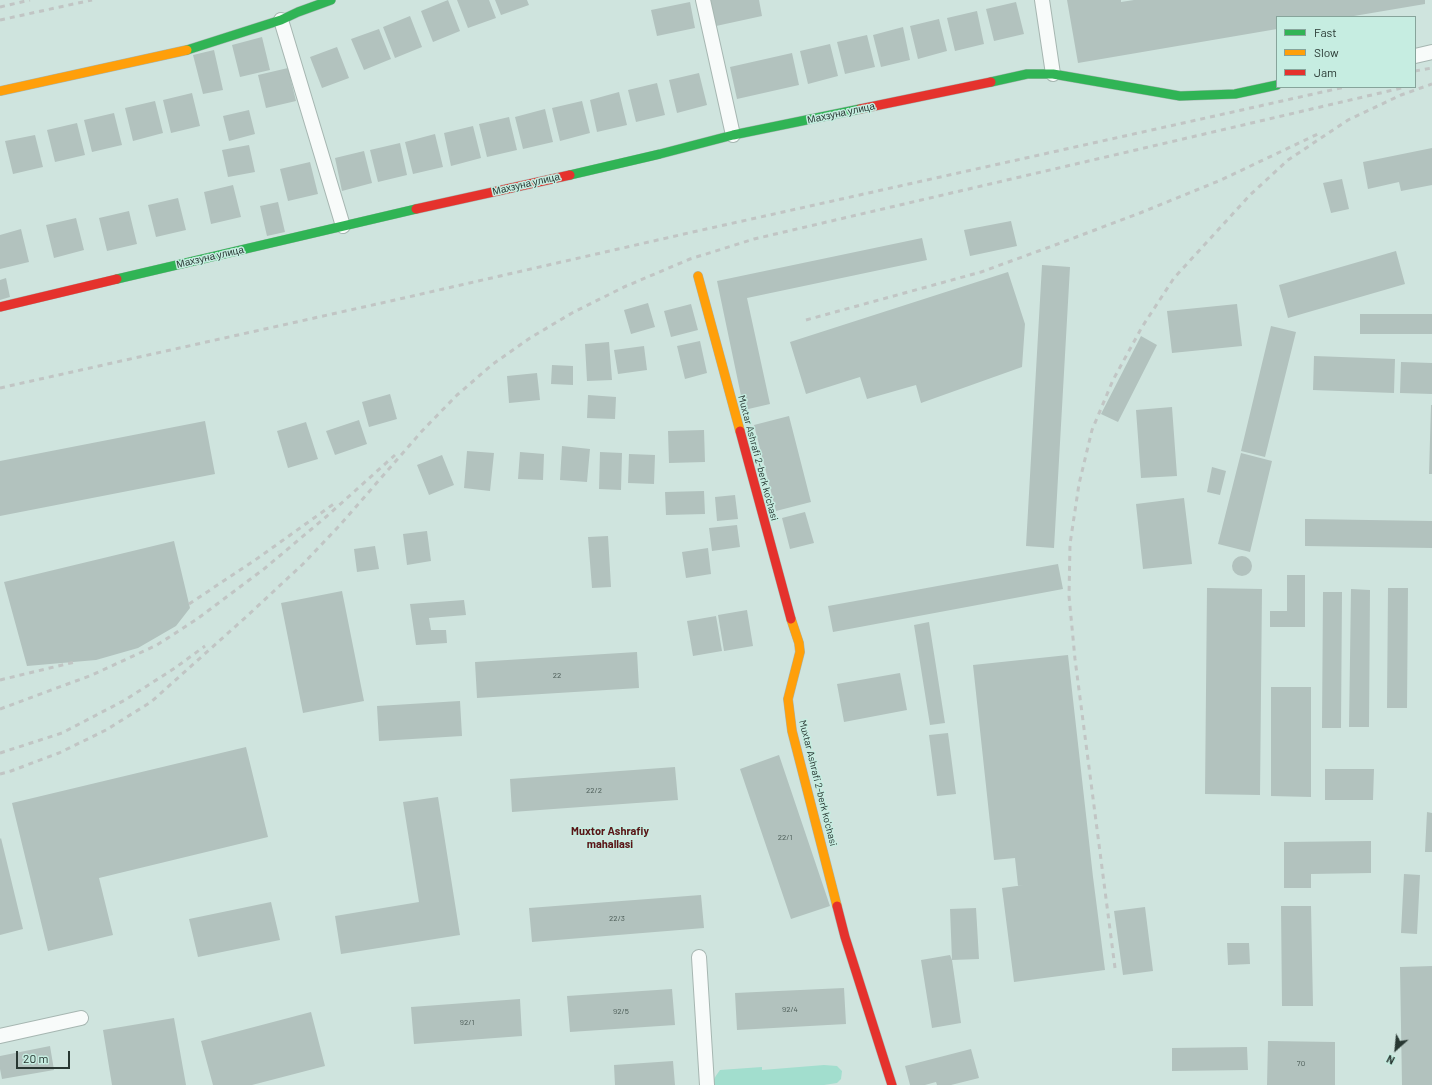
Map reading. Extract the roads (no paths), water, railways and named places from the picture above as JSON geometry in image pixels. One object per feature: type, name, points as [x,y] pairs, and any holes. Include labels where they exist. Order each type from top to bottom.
[{"type":"street","points":[[0,91],[183,51],[281,20],[331,0]]},
{"type":"street","points":[[703,0],[733,135]]},
{"type":"street","points":[[1042,0],[1053,74]]},
{"type":"street","points":[[281,20],[343,226]]},
{"type":"street","points":[[1416,56],[1432,52]]},
{"type":"street","name":"Махзуна улица","points":[[0,307],[343,226],[660,154],[733,135],[1027,74],[1053,74],[1180,96],[1235,94],[1276,85]]},
{"type":"street","name":"Muxtar Ashrafi 2-berk ko'chasi","points":[[698,276],[791,620],[799,643],[800,652],[788,699],[792,731],[845,937],[892,1085]]},
{"type":"street","points":[[699,957],[707,1085]]},
{"type":"street","points":[[0,1036],[81,1018]]},
{"type":"railway","points":[[0,7],[30,0]]},
{"type":"railway","points":[[0,20],[92,0]]},
{"type":"railway","points":[[1416,71],[1432,68]]},
{"type":"railway","points":[[1115,968],[1075,659],[1069,596],[1070,544],[1079,484],[1092,430],[1113,380],[1142,327],[1174,278],[1250,195],[1288,160],[1348,120],[1401,95],[1432,84]]},
{"type":"railway","points":[[0,388],[1341,88]]},
{"type":"railway","points":[[0,774],[59,753],[106,730],[151,702],[303,564],[340,525],[422,431],[457,395],[493,364],[530,338],[572,313],[624,287],[690,259],[754,239],[1402,88]]},
{"type":"railway","points":[[806,320],[981,272],[1140,213],[1221,180],[1320,133]]},
{"type":"railway","points":[[0,709],[92,675],[157,645],[197,619],[264,569],[327,516],[395,455]]},
{"type":"railway","points":[[189,604],[258,558],[335,503]]},
{"type":"railway","points":[[0,753],[62,733],[125,700],[175,668],[205,646]]},
{"type":"railway","points":[[0,680],[75,662]]},
{"type":"district","name":"Muxtor Ashrafiy mahallasi","points":[[610,837]]}]
